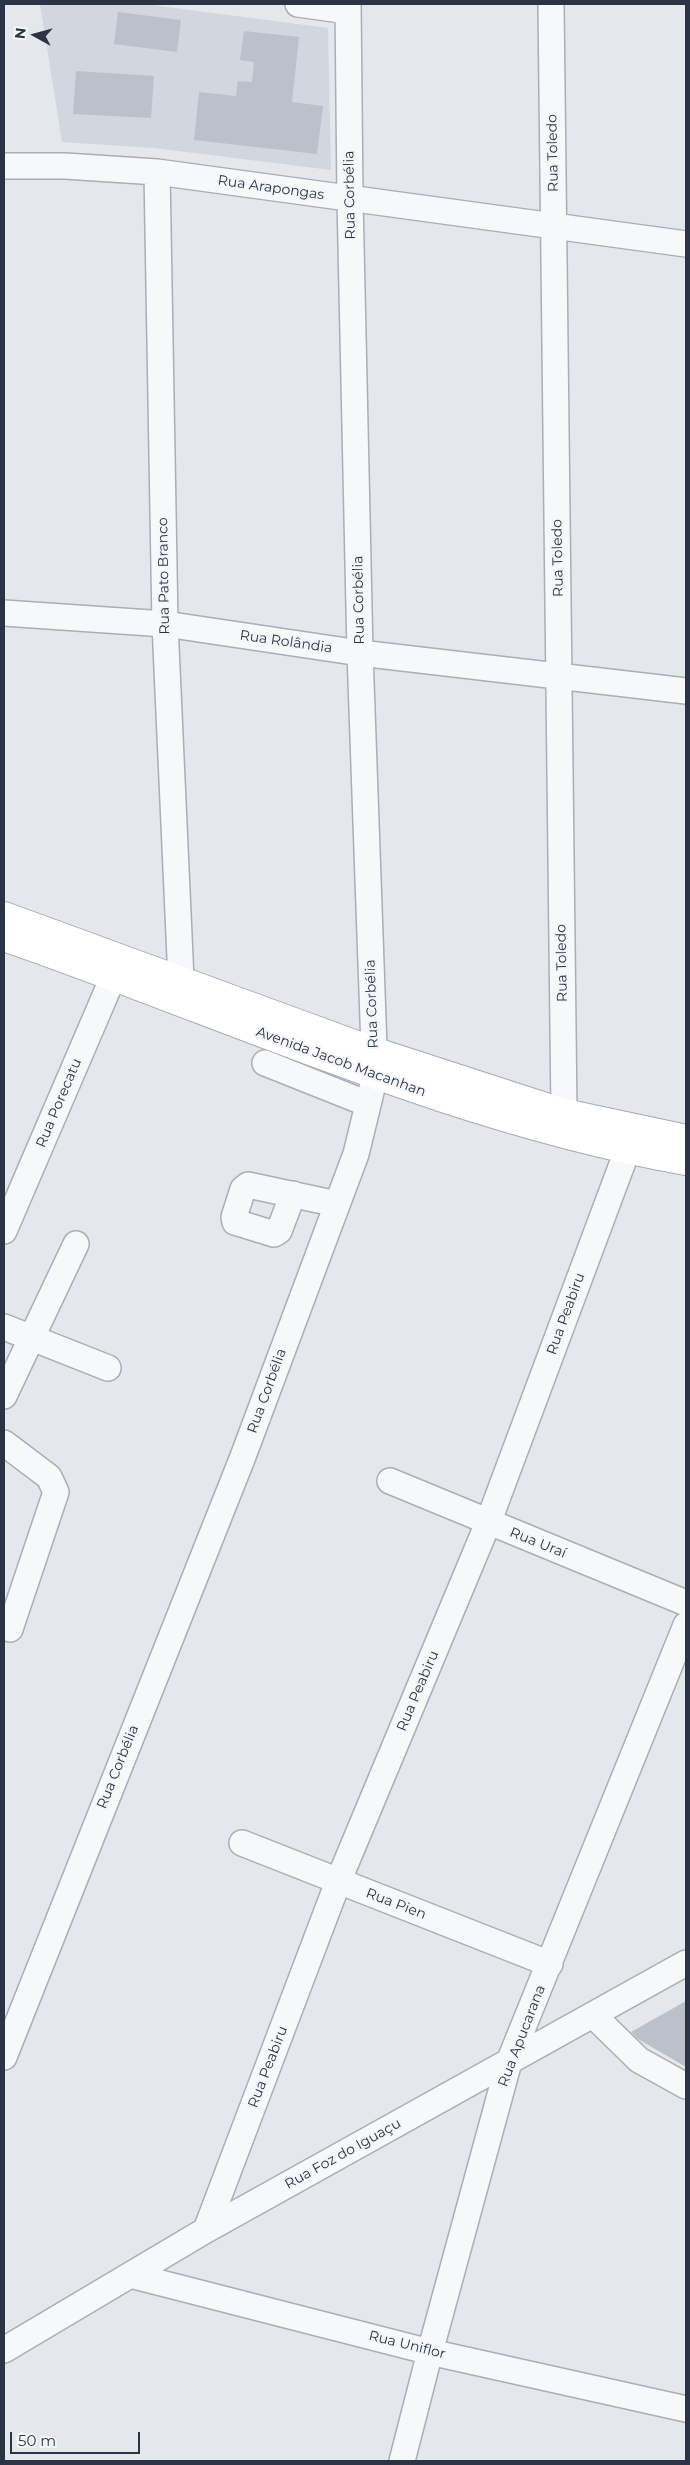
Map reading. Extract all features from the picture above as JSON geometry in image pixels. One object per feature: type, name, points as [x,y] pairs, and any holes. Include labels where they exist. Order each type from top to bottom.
[{"type":"main road","name":"Avenida Jacob Macanhan","points":[[4,916],[181,980],[374,1064],[564,1113],[686,1139]]},
{"type":"main road","name":"Avenida Jacob Macanhan","points":[[4,937],[374,1064],[547,1131],[626,1151],[686,1161]]},
{"type":"street","points":[[298,4],[348,8]]},
{"type":"street","name":"Rua Toledo","points":[[551,4],[564,1113]]},
{"type":"street","name":"Rua Corbélia","points":[[4,2057],[108,1791],[242,1459],[356,1154],[368,1104],[374,1064],[360,653],[350,199],[348,8]]},
{"type":"street","name":"Rua Arapongas","points":[[4,166],[65,166],[158,172],[686,244]]},
{"type":"street","name":"Rua Pato Branco","points":[[158,172],[165,624],[181,980]]},
{"type":"street","name":"Rua Rolândia","points":[[4,613],[165,624],[360,653],[686,691]]},
{"type":"street","name":"Rua Porecatu","points":[[4,1231],[114,975]]},
{"type":"street","points":[[265,1063],[368,1104]]},
{"type":"street","name":"Rua Peabiru","points":[[206,2230],[338,1882],[488,1523],[626,1151]]},
{"type":"street","points":[[293,1194],[337,1204]]},
{"type":"street","points":[[4,1396],[76,1244]]},
{"type":"street","points":[[4,1327],[108,1368]]},
{"type":"street","points":[[4,1443],[49,1477],[56,1492],[10,1629]]},
{"type":"street","name":"Rua Uraí","points":[[390,1481],[686,1603]]},
{"type":"street","name":"Rua Apucarana","points":[[402,2461],[509,2062],[686,1624]]},
{"type":"street","name":"Rua Pien","points":[[242,1843],[550,1964]]},
{"type":"street","name":"Rua Foz do Iguaçu","points":[[4,2350],[206,2230],[686,1964]]},
{"type":"street","points":[[594,2016],[639,2060],[686,2086]]},
{"type":"street","name":"Rua Uniflor","points":[[130,2274],[430,2352],[686,2409]]},
{"type":"shaded area","points":[[40,4],[144,4],[328,28],[331,170],[154,148],[62,142]]},
{"type":"building","points":[[118,12],[181,20],[177,52],[114,44]]},
{"type":"building","points":[[244,31],[299,37],[292,102],[323,106],[317,154],[194,140],[199,92],[236,96],[238,81],[252,82],[254,62],[240,60]]},
{"type":"building","points":[[76,71],[154,76],[151,118],[73,114]]},
{"type":"building","points":[[686,2001],[686,2067],[638,2039],[631,2032]]}]
